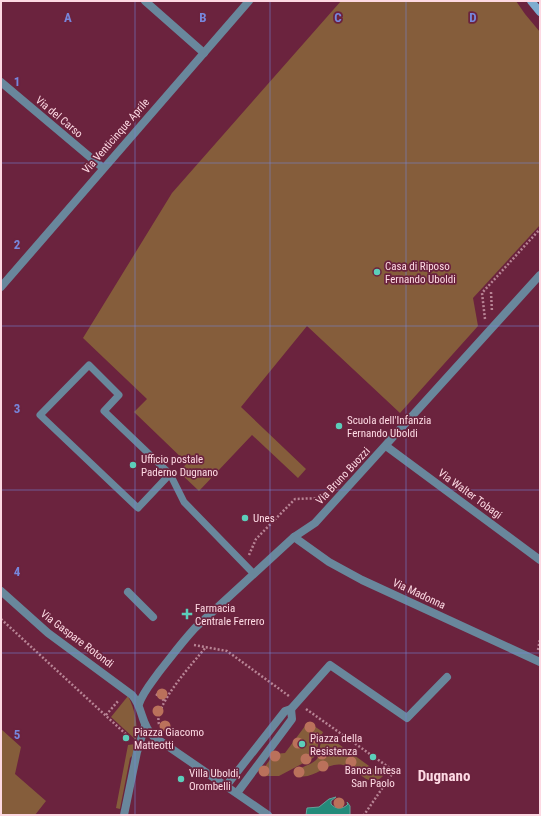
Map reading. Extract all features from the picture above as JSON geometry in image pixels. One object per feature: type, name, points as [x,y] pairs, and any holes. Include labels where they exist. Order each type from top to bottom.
[{"type":"main road","points":[[531,1],[540,12]]},
{"type":"street","points":[[144,1],[204,52]]},
{"type":"street","name":"Via Venticinque Aprile","points":[[1,287],[249,1]]},
{"type":"street","name":"Via del Carso","points":[[1,82],[103,168]]},
{"type":"street","name":"Via Bruno Buozzi","points":[[139,704],[142,696],[181,643],[195,628],[253,573],[294,537],[315,523],[540,275]]},
{"type":"street","name":"Via Walter Tobagi","points":[[386,446],[540,560]]},
{"type":"street","name":"Via Madonna","points":[[294,537],[329,562],[362,580],[540,662]]},
{"type":"street","name":"Via Gaspare Rotondi","points":[[1,591],[48,633],[122,687],[132,695],[139,704]]},
{"type":"street","points":[[128,592],[153,617]]},
{"type":"street","points":[[226,786],[285,711],[291,709],[330,665],[407,718],[447,677]]},
{"type":"street","points":[[139,704],[145,726],[153,736],[268,815]]},
{"type":"street","points":[[236,793],[292,719],[291,709]]},
{"type":"street","points":[[124,815],[137,752],[145,726]]},
{"type":"lane","points":[[170,474],[138,508],[40,416],[88,365],[119,395],[104,411],[170,474],[184,502],[253,573]]},
{"type":"path","points":[[486,325],[482,293],[540,229]]},
{"type":"path","points":[[491,292],[492,315]]},
{"type":"path","points":[[244,564],[256,539],[295,499],[327,497]]},
{"type":"path","points":[[1,619],[135,742]]},
{"type":"path","points":[[160,726],[158,720],[159,713],[169,694],[206,647]]},
{"type":"path","points":[[224,650],[228,651],[288,696]]},
{"type":"path","points":[[106,715],[120,699]]},
{"type":"path","points":[[307,709],[394,771],[364,815]]},
{"type":"shaded area","points":[[341,1],[516,1],[540,32],[540,225],[473,298],[478,326],[400,413],[307,326],[241,407],[306,469],[298,478],[252,435],[199,491],[179,472],[187,463],[134,412],[147,399],[83,338],[172,193]]},
{"type":"shaded area","points":[[128,696],[137,728],[136,740],[111,717]]},
{"type":"shaded area","points":[[308,722],[323,732],[319,740],[316,755],[279,776],[267,776],[261,772],[274,754],[285,753]]},
{"type":"shaded area","points":[[1,729],[21,747],[15,774],[46,801],[35,815],[1,815]]},
{"type":"shaded area","points":[[326,735],[383,776],[378,780],[368,780],[343,765],[331,766],[308,776],[296,775],[295,773],[302,767],[317,759],[321,743]]},
{"type":"shaded area","points":[[135,744],[132,756],[130,758],[120,809],[116,808],[128,745]]},
{"type":"shaded area","points":[[336,797],[331,801],[331,804],[337,808],[341,808],[348,804],[347,802],[350,806],[350,815],[306,815],[307,808],[319,807],[329,799]]},
{"type":"place","name":"Casa di Riposo Fernando Uboldi","points":[[377,272]]},
{"type":"place","name":"Scuola dell'Infanzia Fernando Uboldi","points":[[339,426]]},
{"type":"place","name":"Ufficio postale Paderno Dugnano","points":[[133,465]]},
{"type":"place","name":"Unes","points":[[245,518]]},
{"type":"place","name":"Farmacia Centrale Ferrero","points":[[187,614]]},
{"type":"place","name":"Piazza Giacomo Matteotti","points":[[126,738]]},
{"type":"place","name":"Piazza della Resistenza","points":[[302,744]]},
{"type":"place","name":"Banca Intesa San Paolo","points":[[373,757]]},
{"type":"place","name":"Villa Uboldi, Orombelli","points":[[181,779]]},
{"type":"district","name":"Dugnano","points":[[444,776]]}]
